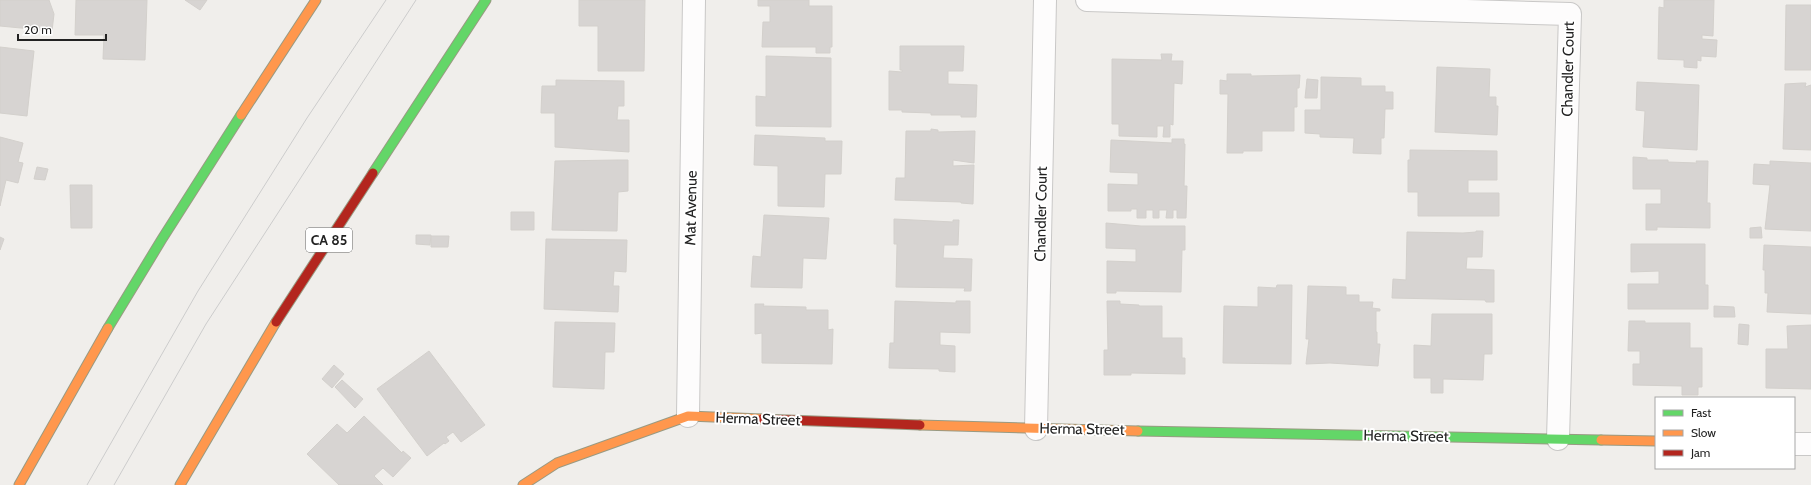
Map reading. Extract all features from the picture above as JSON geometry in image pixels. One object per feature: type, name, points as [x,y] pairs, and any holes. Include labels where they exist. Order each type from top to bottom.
[{"type":"main road","points":[[19,485],[166,231],[316,0]]},
{"type":"main road","name":"CA 85","points":[[180,485],[284,308],[486,0]]},
{"type":"main road","name":"Herma Street","points":[[523,485],[557,463],[688,416],[1036,429],[1655,441]]},
{"type":"street","name":"Mat Avenue","points":[[688,416],[694,0]]},
{"type":"street","name":"Chandler Court","points":[[1036,429],[1045,0]]},
{"type":"street","name":"Chandler Court","points":[[1087,0],[1570,14],[1558,439]]},
{"type":"street","points":[[1795,444],[1811,444]]},
{"type":"building","points":[[0,0],[49,0],[54,14],[52,31],[0,26]]},
{"type":"building","points":[[76,0],[147,0],[145,60],[103,59],[104,35],[75,35]]},
{"type":"building","points":[[185,0],[207,0],[200,10]]},
{"type":"building","points":[[579,0],[645,0],[644,71],[598,71],[598,26],[579,26]]},
{"type":"building","points":[[758,0],[809,0],[809,6],[832,6],[832,47],[830,47],[830,53],[816,53],[816,47],[762,47],[763,22],[770,22],[770,6],[758,6]]},
{"type":"building","points":[[1664,0],[1714,0],[1713,36],[1702,35],[1702,39],[1717,40],[1716,57],[1701,56],[1701,61],[1697,60],[1697,68],[1684,67],[1684,60],[1658,59],[1659,7],[1664,8]]},
{"type":"building","points":[[1786,5],[1811,5],[1811,70],[1785,70]]},
{"type":"building","points":[[900,46],[964,46],[963,71],[948,71],[948,84],[977,85],[976,117],[961,117],[961,115],[931,115],[931,113],[889,110],[889,71],[902,72],[902,70],[900,70]]},
{"type":"building","points":[[0,47],[34,51],[27,116],[0,113]]},
{"type":"building","points":[[1161,54],[1172,54],[1171,61],[1183,61],[1182,84],[1174,83],[1173,125],[1170,124],[1170,137],[1163,137],[1164,126],[1157,126],[1157,137],[1119,136],[1119,124],[1112,124],[1112,59],[1162,60]]},
{"type":"building","points":[[766,56],[831,58],[831,127],[756,126],[756,96],[766,97]]},
{"type":"building","points":[[1437,67],[1490,69],[1489,97],[1496,97],[1496,106],[1498,106],[1497,135],[1435,132]]},
{"type":"building","points":[[1227,74],[1251,74],[1251,76],[1300,75],[1299,88],[1297,88],[1297,107],[1294,107],[1294,131],[1262,131],[1262,151],[1227,153],[1228,94],[1220,94],[1220,80],[1227,81]]},
{"type":"building","points":[[1321,77],[1361,78],[1361,86],[1385,86],[1385,92],[1393,92],[1393,109],[1385,109],[1384,138],[1381,138],[1381,154],[1353,153],[1354,138],[1320,137],[1320,134],[1305,133],[1305,110],[1321,110]]},
{"type":"building","points":[[1307,79],[1318,80],[1317,98],[1305,98]]},
{"type":"building","points":[[556,80],[624,81],[624,106],[618,106],[617,120],[629,120],[629,152],[555,147],[555,113],[541,113],[542,86],[556,86]]},
{"type":"building","points":[[1637,82],[1699,85],[1697,150],[1643,147],[1645,111],[1636,110]]},
{"type":"building","points":[[1806,83],[1805,87],[1811,85],[1811,150],[1783,149],[1785,84]]},
{"type":"building","points":[[931,129],[938,130],[938,132],[975,131],[974,163],[953,160],[953,166],[974,165],[973,204],[961,202],[895,200],[896,178],[905,178],[906,131],[931,131]]},
{"type":"building","points":[[755,135],[825,138],[825,141],[842,141],[841,174],[825,174],[824,207],[778,206],[778,166],[754,165]]},
{"type":"building","points":[[0,137],[23,143],[18,162],[23,163],[18,183],[6,180],[0,206]]},
{"type":"building","points":[[1172,139],[1184,139],[1185,144],[1184,186],[1187,186],[1186,218],[1177,218],[1177,210],[1173,210],[1173,218],[1166,218],[1167,210],[1159,210],[1159,218],[1153,218],[1153,210],[1146,210],[1146,218],[1137,218],[1137,209],[1131,209],[1131,211],[1108,211],[1108,184],[1138,185],[1138,173],[1110,172],[1111,140],[1172,143]]},
{"type":"building","points":[[1410,150],[1497,151],[1497,180],[1468,180],[1468,193],[1499,193],[1499,216],[1418,216],[1418,192],[1408,192],[1408,160],[1410,160]]},
{"type":"building","points":[[1633,157],[1647,158],[1647,160],[1668,160],[1668,162],[1697,163],[1696,161],[1708,161],[1707,203],[1710,203],[1710,228],[1657,227],[1657,230],[1646,230],[1646,204],[1661,204],[1661,189],[1633,189]]},
{"type":"building","points":[[628,160],[628,191],[618,192],[617,231],[552,230],[555,161]]},
{"type":"building","points":[[1770,161],[1811,163],[1811,231],[1765,229],[1770,185],[1753,184],[1754,164],[1770,165]]},
{"type":"building","points":[[37,167],[48,169],[45,180],[34,179]]},
{"type":"building","points":[[70,185],[92,185],[92,228],[71,228]]},
{"type":"building","points":[[511,212],[534,212],[534,230],[511,230]]},
{"type":"building","points":[[764,215],[829,218],[826,259],[803,258],[802,288],[751,287],[753,256],[761,257]]},
{"type":"building","points":[[894,219],[953,222],[953,220],[959,220],[958,245],[944,245],[943,258],[972,259],[971,291],[964,291],[965,288],[896,287],[897,244],[894,244]]},
{"type":"building","points":[[1106,223],[1141,226],[1185,226],[1185,250],[1182,250],[1181,292],[1116,291],[1116,293],[1107,293],[1107,261],[1136,262],[1136,249],[1106,248]]},
{"type":"building","points":[[1761,227],[1762,238],[1750,238],[1750,228]]},
{"type":"building","points":[[1483,231],[1482,257],[1467,257],[1466,269],[1494,270],[1494,302],[1486,302],[1485,300],[1392,298],[1393,279],[1406,280],[1407,232],[1463,233]]},
{"type":"building","points":[[416,235],[431,235],[430,245],[416,244]]},
{"type":"building","points":[[431,236],[449,236],[448,247],[431,247]]},
{"type":"building","points":[[0,237],[4,239],[0,250]]},
{"type":"building","points":[[546,239],[627,240],[626,272],[614,271],[613,286],[619,286],[618,312],[544,309]]},
{"type":"building","points":[[1631,244],[1705,244],[1705,285],[1708,285],[1708,309],[1628,309],[1628,284],[1659,284],[1659,271],[1631,272]]},
{"type":"building","points":[[1764,245],[1811,247],[1811,314],[1767,312],[1768,293],[1765,293],[1765,270],[1763,270]]},
{"type":"building","points":[[1277,285],[1292,285],[1291,364],[1223,363],[1224,306],[1258,307],[1258,287],[1276,288]]},
{"type":"building","points":[[1308,286],[1346,287],[1346,295],[1359,295],[1359,302],[1373,302],[1372,308],[1380,309],[1380,311],[1376,311],[1377,344],[1380,344],[1378,366],[1330,363],[1306,364],[1309,339],[1306,339]]},
{"type":"building","points":[[895,301],[956,303],[956,301],[970,301],[970,333],[940,332],[940,345],[955,346],[955,372],[939,371],[939,369],[889,368],[890,343],[894,343]]},
{"type":"building","points":[[1107,301],[1120,301],[1120,304],[1139,306],[1162,306],[1162,338],[1182,338],[1182,358],[1185,358],[1185,374],[1131,373],[1131,375],[1104,375],[1104,350],[1108,350]]},
{"type":"building","points":[[755,304],[764,304],[763,306],[806,307],[806,310],[828,310],[828,330],[833,329],[832,364],[762,363],[762,333],[755,334]]},
{"type":"building","points":[[1714,306],[1734,307],[1735,317],[1714,317]]},
{"type":"building","points":[[1432,314],[1492,314],[1492,354],[1484,354],[1483,380],[1443,379],[1443,393],[1431,393],[1431,378],[1414,378],[1414,345],[1431,346]]},
{"type":"building","points":[[1629,321],[1645,321],[1645,323],[1690,323],[1690,348],[1702,348],[1702,387],[1698,387],[1698,395],[1682,395],[1682,386],[1633,385],[1633,364],[1640,364],[1640,351],[1628,351]]},
{"type":"building","points":[[555,322],[615,323],[614,352],[605,352],[604,389],[553,387]]},
{"type":"building","points":[[1739,324],[1749,325],[1748,345],[1738,344]]},
{"type":"building","points":[[1811,325],[1811,389],[1766,388],[1766,349],[1788,349],[1787,326]]},
{"type":"building","points":[[429,351],[485,425],[461,442],[453,432],[446,437],[449,441],[427,456],[377,389]]},
{"type":"building","points":[[334,365],[344,374],[332,388],[322,379]]},
{"type":"building","points":[[342,380],[363,399],[355,408],[335,387]]},
{"type":"building","points":[[364,416],[402,453],[403,451],[411,458],[393,477],[383,468],[374,476],[383,485],[339,485],[307,454],[337,424],[347,433]]},
{"type":"tram line","points":[[87,485],[198,291],[307,118],[386,0]]},
{"type":"tram line","points":[[114,485],[206,324],[416,0]]},
{"type":"traffic: fast","points":[[373,173],[486,0]]},
{"type":"traffic: fast","points":[[108,328],[162,239],[241,115]]},
{"type":"traffic: fast","points":[[1138,431],[1601,440]]},
{"type":"traffic: slow","points":[[241,115],[316,0]]},
{"type":"traffic: slow","points":[[180,485],[276,322]]},
{"type":"traffic: slow","points":[[19,485],[108,328]]},
{"type":"traffic: slow","points":[[523,485],[557,463],[688,416],[762,419]]},
{"type":"traffic: slow","points":[[920,425],[1138,431]]},
{"type":"traffic: slow","points":[[1601,440],[1655,441]]},
{"type":"traffic: jam","points":[[276,322],[373,173]]},
{"type":"traffic: jam","points":[[762,419],[920,425]]}]
